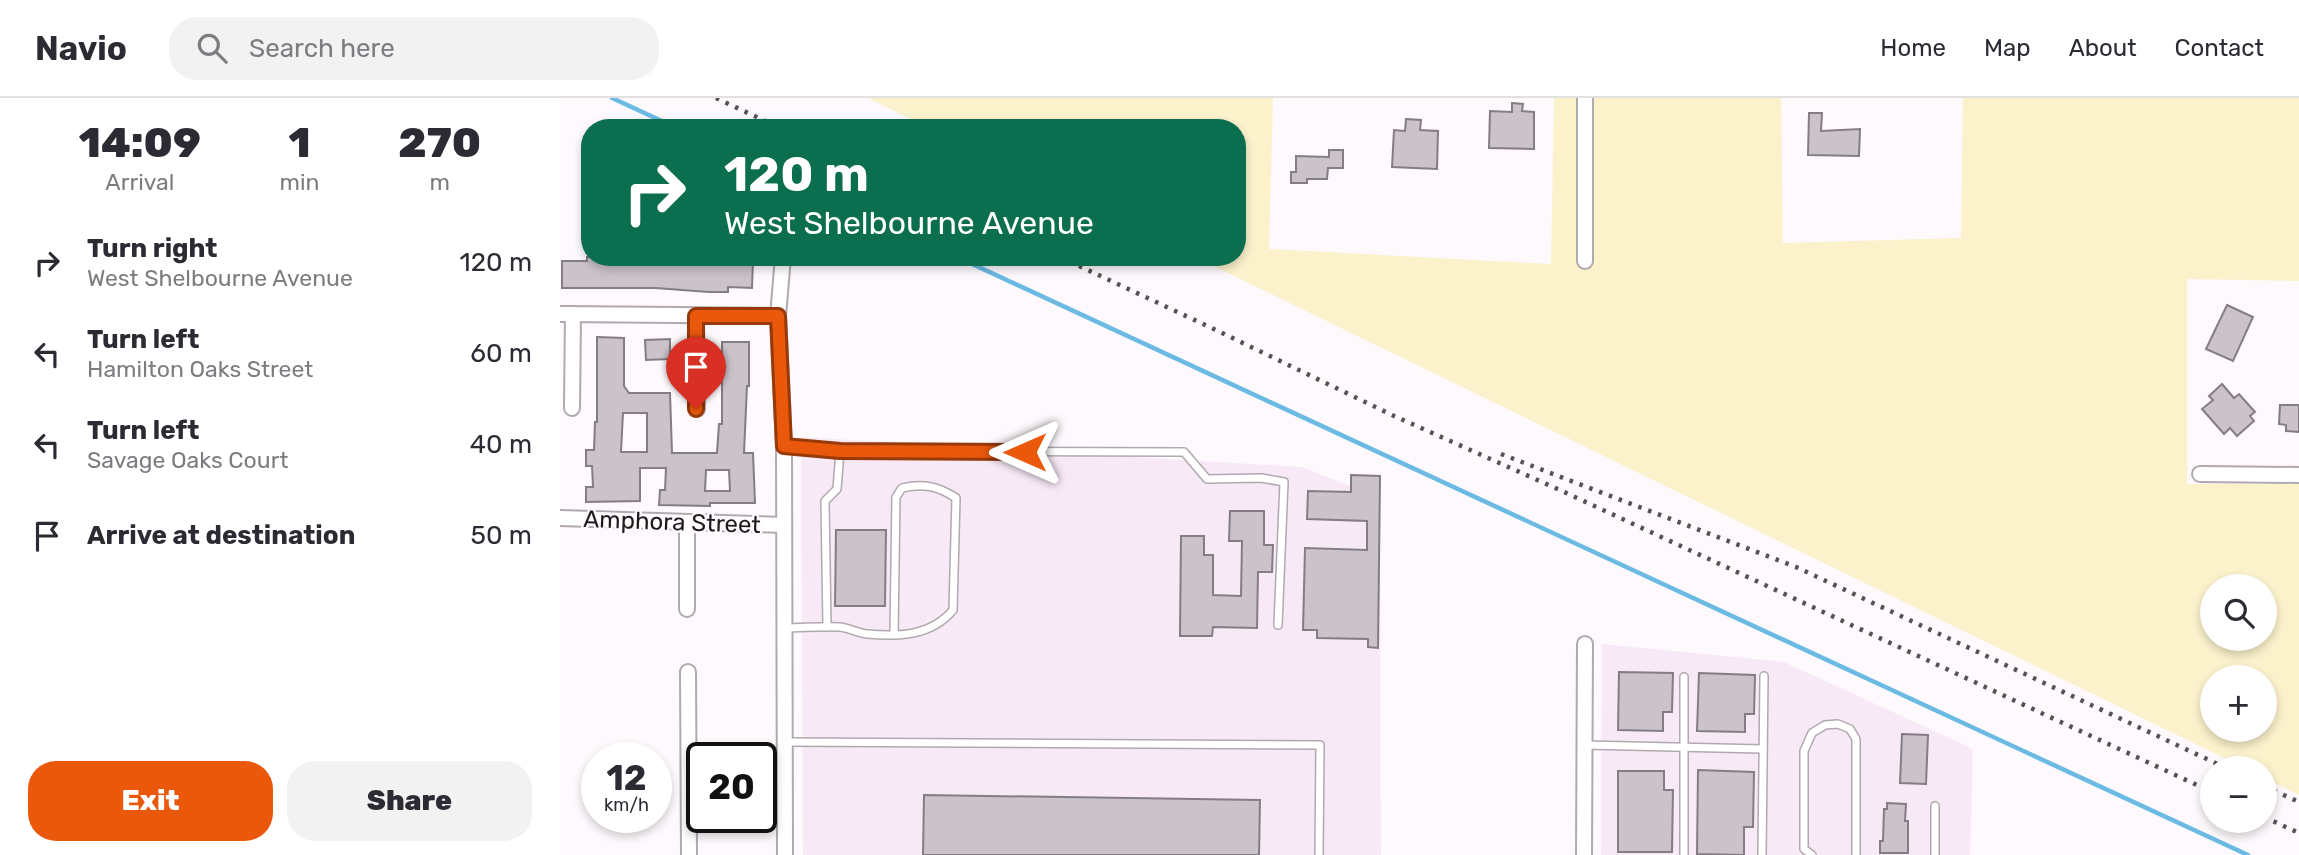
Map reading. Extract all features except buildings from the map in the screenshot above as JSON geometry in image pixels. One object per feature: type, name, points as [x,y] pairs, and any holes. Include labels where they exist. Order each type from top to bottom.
[{"type":"street","points":[[1585,98],[1585,261]]},
{"type":"street","points":[[782,266],[778,316],[784,446],[785,855]]},
{"type":"street","points":[[572,408],[566,314],[778,316]]},
{"type":"street","points":[[696,316],[696,409]]},
{"type":"street","points":[[2200,474],[2299,475]]},
{"type":"street","name":"Amphora Street","points":[[560,518],[784,525]]},
{"type":"street","points":[[687,522],[687,609]]},
{"type":"street","points":[[1584,855],[1586,645]]},
{"type":"street","points":[[688,672],[689,855]]},
{"type":"lane","points":[[784,446],[840,451],[1184,452],[1207,478],[1261,478],[1284,482],[1278,625]]},
{"type":"lane","points":[[827,627],[825,502],[837,489],[840,451]]},
{"type":"lane","points":[[784,628],[841,627],[866,634],[908,635],[929,630],[944,620],[953,610],[956,498],[942,489],[919,484],[902,488],[896,497],[894,634]]},
{"type":"lane","points":[[1762,855],[1764,676]]},
{"type":"lane","points":[[1684,677],[1684,855]]},
{"type":"lane","points":[[1812,855],[1804,849],[1804,751],[1812,733],[1825,725],[1838,724],[1850,729],[1856,739],[1856,855]]},
{"type":"lane","points":[[785,742],[1320,745],[1319,855]]},
{"type":"lane","points":[[1585,745],[1763,749]]},
{"type":"lane","points":[[1935,806],[1936,855]]},
{"type":"shaded area","points":[[801,437],[1302,467],[1380,498],[1381,855],[803,855]]},
{"type":"shaded area","points":[[1602,644],[1784,662],[1973,749],[1970,855],[1601,855]]},
{"type":"sand","points":[[868,98],[1273,98],[1269,249],[1551,264],[1554,98],[1781,98],[1783,243],[1961,238],[1963,98],[2299,98],[2299,281],[2187,279],[2187,484],[2299,484],[2299,795],[2277,784],[2277,756],[2220,756],[1213,266],[1246,266],[1246,119],[911,119]]},
{"type":"waterway","points":[[612,98],[658,119]]},
{"type":"waterway","points":[[976,266],[2248,855]]},
{"type":"railway","points":[[716,98],[761,119]]},
{"type":"railway","points":[[1079,266],[1392,415],[2200,786]]},
{"type":"railway","points":[[1501,454],[1796,567],[2200,756]]},
{"type":"railway","points":[[2277,792],[2299,802]]},
{"type":"railway","points":[[2277,823],[2299,833]]},
{"type":"route","points":[[696,409],[696,316],[778,316],[784,446],[840,451],[1025,452]]}]
